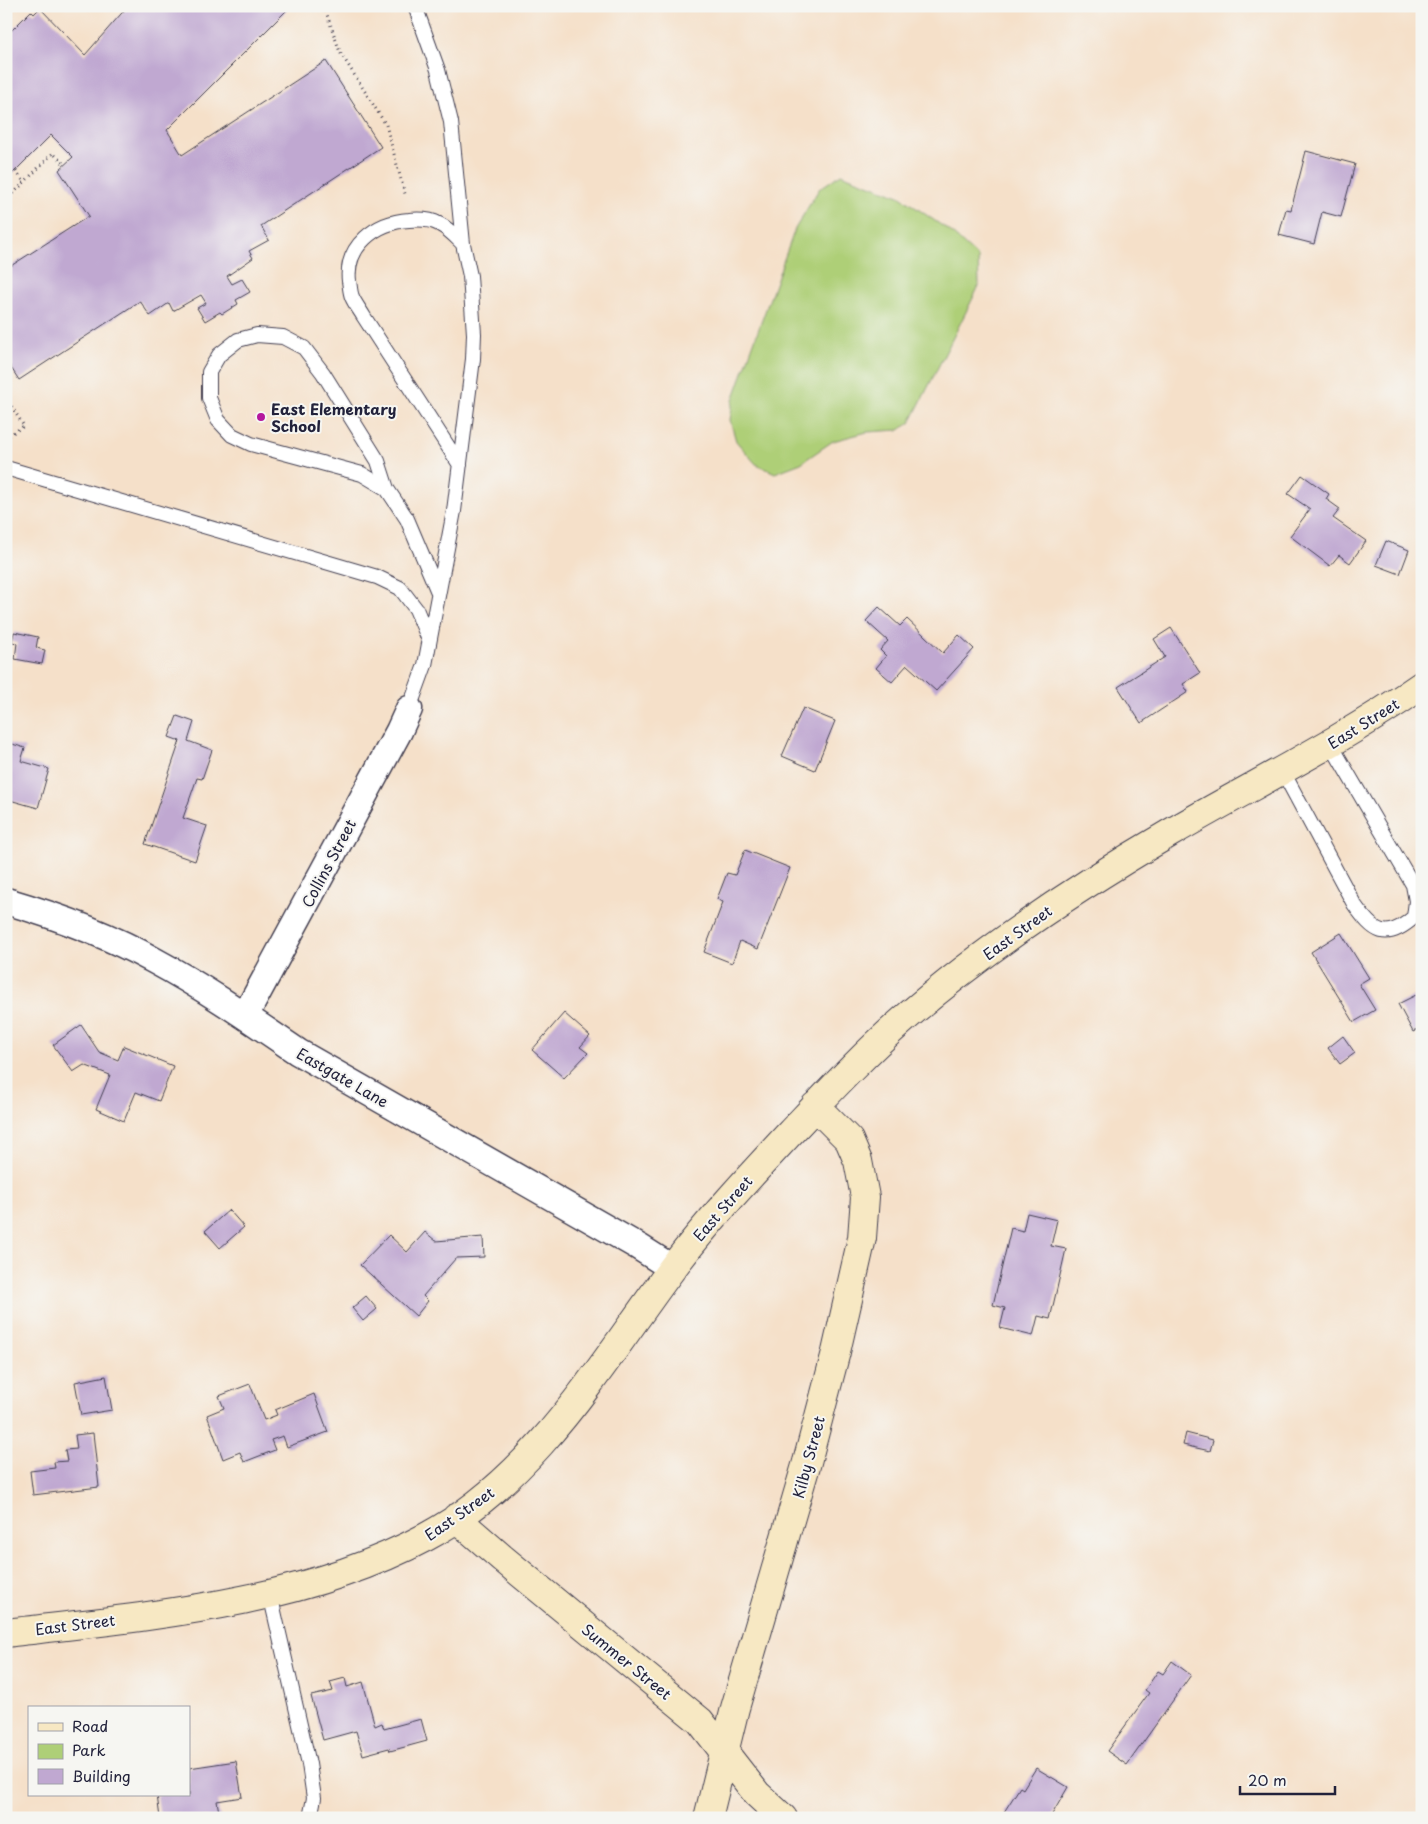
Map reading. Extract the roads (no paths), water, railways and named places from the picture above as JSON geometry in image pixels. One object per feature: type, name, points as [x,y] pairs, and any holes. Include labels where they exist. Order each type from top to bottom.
[{"type":"main road","name":"East Street","points":[[6,1633],[162,1613],[306,1586],[360,1567],[430,1535],[456,1518],[505,1479],[543,1439],[598,1374],[672,1268],[743,1183],[815,1106],[899,1024],[938,990],[1029,921],[1132,855],[1330,743],[1422,685]]},
{"type":"main road","name":"Kilby Street","points":[[708,1818],[735,1708],[807,1462],[840,1334],[862,1238],[864,1197],[858,1161],[849,1140],[815,1106]]},
{"type":"main road","name":"Summer Street","points":[[456,1518],[700,1721],[757,1794],[783,1818]]},
{"type":"street","name":"Collins Street","points":[[245,1016],[399,731],[409,708]]},
{"type":"street","name":"Eastgate Lane","points":[[6,901],[63,919],[155,961],[245,1016],[298,1052],[639,1247],[672,1268]]},
{"type":"lane","points":[[409,708],[425,665],[454,511],[473,359],[474,334],[470,276],[462,244],[454,143],[448,109],[438,70],[415,6]]},
{"type":"lane","points":[[460,465],[351,296],[348,274],[352,256],[358,245],[381,226],[397,220],[430,220],[451,231],[462,244]]},
{"type":"lane","points":[[387,489],[362,474],[251,444],[232,435],[218,420],[209,398],[209,372],[219,355],[238,340],[257,336],[283,337],[304,348],[324,373],[378,461],[387,489],[407,519],[438,592]]},
{"type":"lane","points":[[6,468],[377,577],[400,588],[416,609],[429,640]]},
{"type":"lane","points":[[1282,770],[1363,918],[1373,928],[1386,932],[1402,928],[1414,917],[1416,901],[1413,885],[1330,743]]},
{"type":"lane","points":[[270,1594],[309,1764],[314,1798],[310,1818]]},
{"type":"place","name":"East Elementary School","points":[[261,417]]}]
